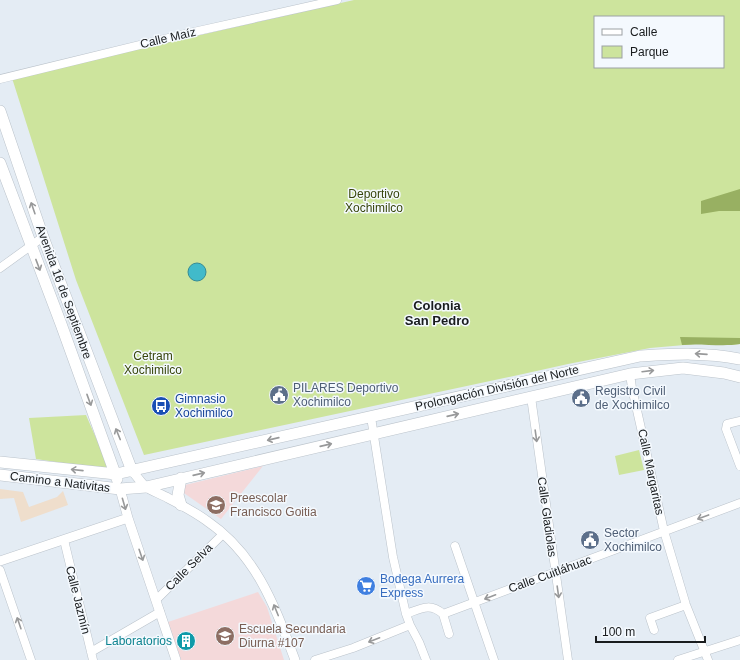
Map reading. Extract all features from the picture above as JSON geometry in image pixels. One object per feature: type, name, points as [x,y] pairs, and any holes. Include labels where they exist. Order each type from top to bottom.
[{"type":"main road","name":"Avenida 16 de Septiembre","points":[[0,111],[43,237],[132,471]]},
{"type":"main road","name":"Avenida 16 de Septiembre","points":[[0,163],[61,324],[116,474],[120,489]]},
{"type":"main road","points":[[61,324],[74,320]]},
{"type":"main road","name":"Prolongación División del Norte","points":[[116,474],[640,356],[700,353],[737,356]]},
{"type":"main road","name":"Prolongación División del Norte","points":[[120,489],[146,487],[630,374],[683,368],[724,373],[740,377]]},
{"type":"main road","points":[[79,373],[92,369]]},
{"type":"main road","points":[[414,407],[419,423]]},
{"type":"main road","name":"Camino a Nativitas","points":[[0,462],[116,474]]},
{"type":"main road","points":[[24,478],[26,465]]},
{"type":"main road","name":"Camino a Nativitas","points":[[0,475],[120,489]]},
{"type":"main road","points":[[181,478],[178,495],[181,504]]},
{"type":"street","name":"Calle Maíz","points":[[0,79],[319,2],[337,0]]},
{"type":"street","points":[[0,268],[43,237]]},
{"type":"street","name":"Calle Margaritas","points":[[630,374],[664,531],[686,605],[708,660]]},
{"type":"street","name":"Calle Gladiolas","points":[[531,397],[568,660]]},
{"type":"street","points":[[371,417],[375,433],[393,557],[406,614],[426,660]]},
{"type":"street","points":[[740,421],[727,424],[726,429],[730,443],[740,466]]},
{"type":"street","points":[[132,471],[146,487],[181,504],[209,522],[244,557],[259,577],[275,607],[295,660]]},
{"type":"street","points":[[120,489],[128,518],[176,660]]},
{"type":"street","name":"Calle Cuitláhuac","points":[[443,614],[740,503]]},
{"type":"street","points":[[0,561],[128,518]]},
{"type":"street","name":"Calle Selva","points":[[156,600],[222,534]]},
{"type":"street","name":"Calle Jazmín","points":[[64,540],[93,660]]},
{"type":"street","points":[[455,546],[494,660]]},
{"type":"street","points":[[0,570],[31,660]]},
{"type":"street","points":[[654,630],[650,618],[686,605]]},
{"type":"street","points":[[406,614],[432,607],[443,614],[449,634]]},
{"type":"street","points":[[91,652],[160,612]]},
{"type":"street","points":[[315,660],[353,648],[410,625]]},
{"type":"street","points":[[678,660],[740,640]]},
{"type":"shaded area","name":"Preescolar Francisco Goitia","points":[[263,466],[221,519],[181,491],[181,486]]},
{"type":"shaded area","points":[[0,489],[23,492],[29,507],[57,497],[63,491],[68,505],[21,522],[14,498],[0,499]]},
{"type":"shaded area","name":"Escuela Secundaria Diurna #107","points":[[258,592],[267,607],[284,660],[181,660],[168,622]]},
{"type":"green space","name":"Deportivo Xochimilco","points":[[354,0],[740,0],[740,344],[696,344],[650,348],[568,364],[144,455],[76,280],[12,78]]},
{"type":"green space","points":[[740,189],[740,211],[719,211],[701,214],[701,201]]},
{"type":"green space","points":[[680,337],[740,338],[740,344],[682,345]]},
{"type":"green space","points":[[86,415],[110,470],[36,459],[29,418]]},
{"type":"green space","points":[[639,450],[644,470],[619,475],[615,456]]},
{"type":"water","points":[[193,263],[201,263],[206,268],[204,279],[201,281],[193,281],[188,276],[188,268]]},
{"type":"place","name":"PILARES Deportivo Xochimilco","points":[[279,395]]},
{"type":"place","name":"Registro Civil de Xochimilco","points":[[581,398]]},
{"type":"place","name":"Gimnasio Xochimilco","points":[[161,406]]},
{"type":"place","name":"Preescolar Francisco Goitia","points":[[216,505]]},
{"type":"place","name":"Sector Xochimilco","points":[[590,540]]},
{"type":"place","name":"Bodega Aurrera Express","points":[[366,586]]},
{"type":"place","name":"Escuela Secundaria Diurna #107","points":[[225,636]]},
{"type":"place","name":"Laboratorios","points":[[186,641]]},
{"type":"district","name":"Colonia San Pedro","points":[[437,312]]},
{"type":"park label","name":"Cetram Xochimilco","points":[[153,363]]}]
